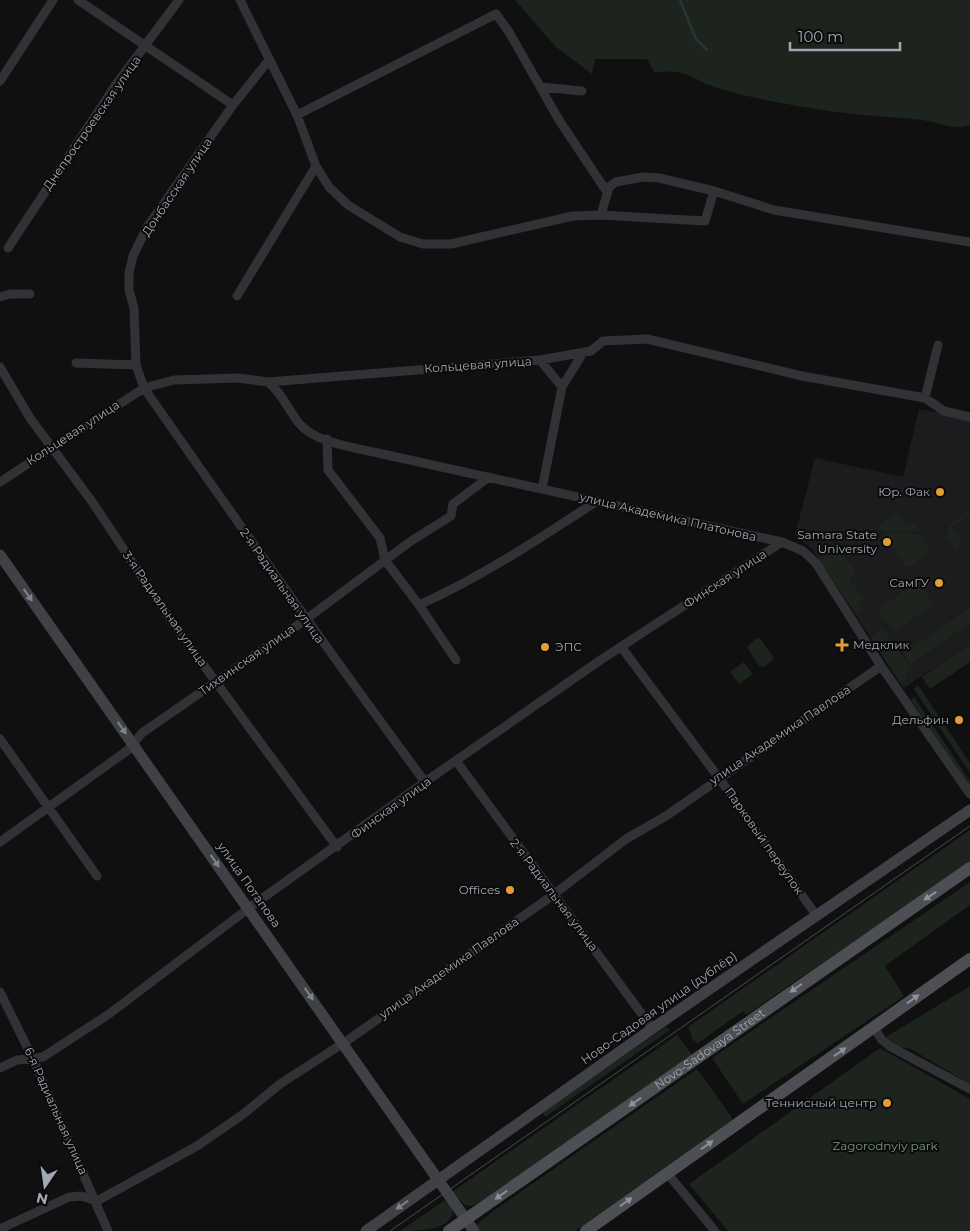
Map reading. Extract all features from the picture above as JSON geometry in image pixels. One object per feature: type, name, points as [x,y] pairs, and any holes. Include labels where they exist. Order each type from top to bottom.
[{"type":"main road","name":"Novo-Sadovaya Street","points":[[449,1231],[970,868]]},
{"type":"main road","points":[[586,1231],[970,959]]},
{"type":"street","points":[[0,81],[53,0]]},
{"type":"street","points":[[78,0],[233,105]]},
{"type":"street","name":"Днепростроевская улица","points":[[8,248],[117,83],[180,0]]},
{"type":"street","points":[[240,0],[298,115],[316,166],[329,187],[348,205],[400,237],[423,244],[451,244],[573,216],[602,215],[705,221],[714,191]]},
{"type":"street","points":[[298,115],[496,14],[559,120],[607,192]]},
{"type":"street","name":"Донбасская улица","points":[[144,388],[136,366],[134,308],[129,290],[129,273],[133,256],[147,227],[233,105],[269,60]]},
{"type":"street","points":[[541,87],[582,92]]},
{"type":"street","points":[[237,296],[316,166]]},
{"type":"street","points":[[602,215],[609,187],[616,182],[642,177],[659,178],[714,191],[774,210],[970,242]]},
{"type":"street","points":[[0,297],[10,294],[30,294]]},
{"type":"street","name":"Кольцевая улица","points":[[0,482],[52,446],[144,388],[174,380],[238,378],[268,382],[540,360],[591,351],[603,341],[647,340],[802,376],[925,398],[944,411],[970,417]]},
{"type":"street","points":[[925,398],[938,345]]},
{"type":"street","points":[[542,489],[562,387],[571,376],[583,353]]},
{"type":"street","points":[[540,360],[562,387]]},
{"type":"street","points":[[76,363],[136,366]]},
{"type":"street","name":"3-я Радиальная улица","points":[[0,367],[30,418],[52,446],[172,622],[337,846]]},
{"type":"street","name":"улица Академика Платонова","points":[[268,382],[278,390],[303,427],[327,439],[378,453],[782,542],[803,551],[816,563],[881,666],[970,794]]},
{"type":"street","name":"2-я Радиальная улица","points":[[144,388],[305,620],[424,782]]},
{"type":"street","points":[[327,439],[328,470],[380,538],[385,560],[420,605],[456,660]]},
{"type":"street","name":"Тихвинская улица","points":[[0,842],[128,750],[142,733],[305,620],[385,560],[451,516],[453,504],[489,477]]},
{"type":"street","points":[[420,605],[449,592],[549,533],[598,501]]},
{"type":"street","name":"Финская улица","points":[[0,1068],[17,1060],[43,1057],[109,1014],[249,908],[424,782],[457,762],[622,648],[782,542]]},
{"type":"street","name":"улица Потапова","points":[[0,555],[474,1231]]},
{"type":"street","name":"Парковый переулок","points":[[622,648],[720,778],[816,915]]},
{"type":"street","name":"улица Академика Павлова","points":[[97,1201],[196,1146],[242,1115],[280,1084],[344,1043],[553,895],[626,839],[666,816],[881,666]]},
{"type":"street","points":[[0,739],[97,876]]},
{"type":"street","name":"2-я Радиальная улица","points":[[457,762],[652,1028]]},
{"type":"street","name":"Ново-Садовая улица (дублёр)","points":[[366,1231],[652,1028],[970,810]]},
{"type":"street","name":"6-я Радиальная улица","points":[[0,992],[33,1059],[97,1201],[108,1231]]},
{"type":"street","points":[[874,1028],[882,1040],[891,1048],[970,1089]]},
{"type":"street","points":[[667,1173],[715,1231]]},
{"type":"street","points":[[0,1229],[69,1197],[81,1196],[97,1201]]},
{"type":"shaded area","name":"Samara State University","points":[[919,409],[970,419],[970,644],[904,688],[812,549],[795,535],[815,458],[903,477]]},
{"type":"green space","points":[[515,0],[970,0],[970,125],[951,127],[922,120],[837,112],[770,101],[720,89],[690,76],[675,72],[655,73],[647,59],[595,59],[592,74],[556,47]]},
{"type":"green space","points":[[970,510],[970,514],[952,527],[963,544],[955,550],[946,535],[950,524]]},
{"type":"green space","points":[[896,512],[906,525],[912,521],[920,531],[881,531],[879,526]]},
{"type":"green space","points":[[882,534],[922,534],[930,551],[911,566],[906,566]]},
{"type":"green space","points":[[837,545],[856,573],[849,578],[864,599],[859,603],[864,610],[857,615],[818,559]]},
{"type":"green space","points":[[913,580],[917,580],[934,604],[894,632],[881,615],[880,608],[905,590],[905,586]]},
{"type":"green space","points":[[970,608],[970,623],[910,664],[903,654]]},
{"type":"green space","points":[[883,628],[911,669],[906,673],[909,677],[900,683],[870,637]]},
{"type":"green space","points":[[756,638],[760,638],[773,657],[772,661],[763,667],[759,666],[747,647]]},
{"type":"green space","points":[[970,644],[970,662],[930,689],[922,677]]},
{"type":"green space","points":[[744,662],[753,674],[739,684],[730,672]]},
{"type":"green space","points":[[918,685],[970,763],[970,773],[914,689]]},
{"type":"green space","points":[[914,697],[970,781],[970,788],[911,700]]},
{"type":"green space","points":[[970,830],[970,862],[746,1015],[743,1011],[698,1043],[693,1040],[688,1027]]},
{"type":"green space","points":[[970,882],[970,905],[885,966],[904,996],[743,1104],[712,1058]]},
{"type":"green space","points":[[970,986],[970,1084],[911,1049],[897,1046],[886,1037]]},
{"type":"green space","points":[[666,1027],[670,1030],[545,1117],[543,1112]]},
{"type":"green space","points":[[677,1035],[692,1055],[480,1202],[472,1206],[465,1205],[452,1192]]},
{"type":"green space","name":"Zagorodnyiy park","points":[[880,1048],[970,1099],[970,1231],[728,1231],[689,1184]]},
{"type":"green space","points":[[697,1069],[733,1119],[575,1231],[477,1231],[477,1224],[492,1212]]},
{"type":"green space","points":[[445,1200],[453,1210],[447,1222],[441,1226],[424,1230],[400,1231]]},
{"type":"waterway","points":[[680,0],[696,39],[707,50]]},
{"type":"tram line","points":[[390,1231],[970,826]]},
{"type":"place","name":"Юр. Фак","points":[[940,492]]},
{"type":"place","name":"Samara State University","points":[[887,542]]},
{"type":"place","name":"СамГУ","points":[[939,583]]},
{"type":"place","name":"Медклик","points":[[842,645]]},
{"type":"place","name":"ЭПС","points":[[545,647]]},
{"type":"place","name":"Дельфин","points":[[959,720]]},
{"type":"place","name":"Offices","points":[[510,890]]},
{"type":"place","name":"Теннисный центр","points":[[887,1103]]}]
